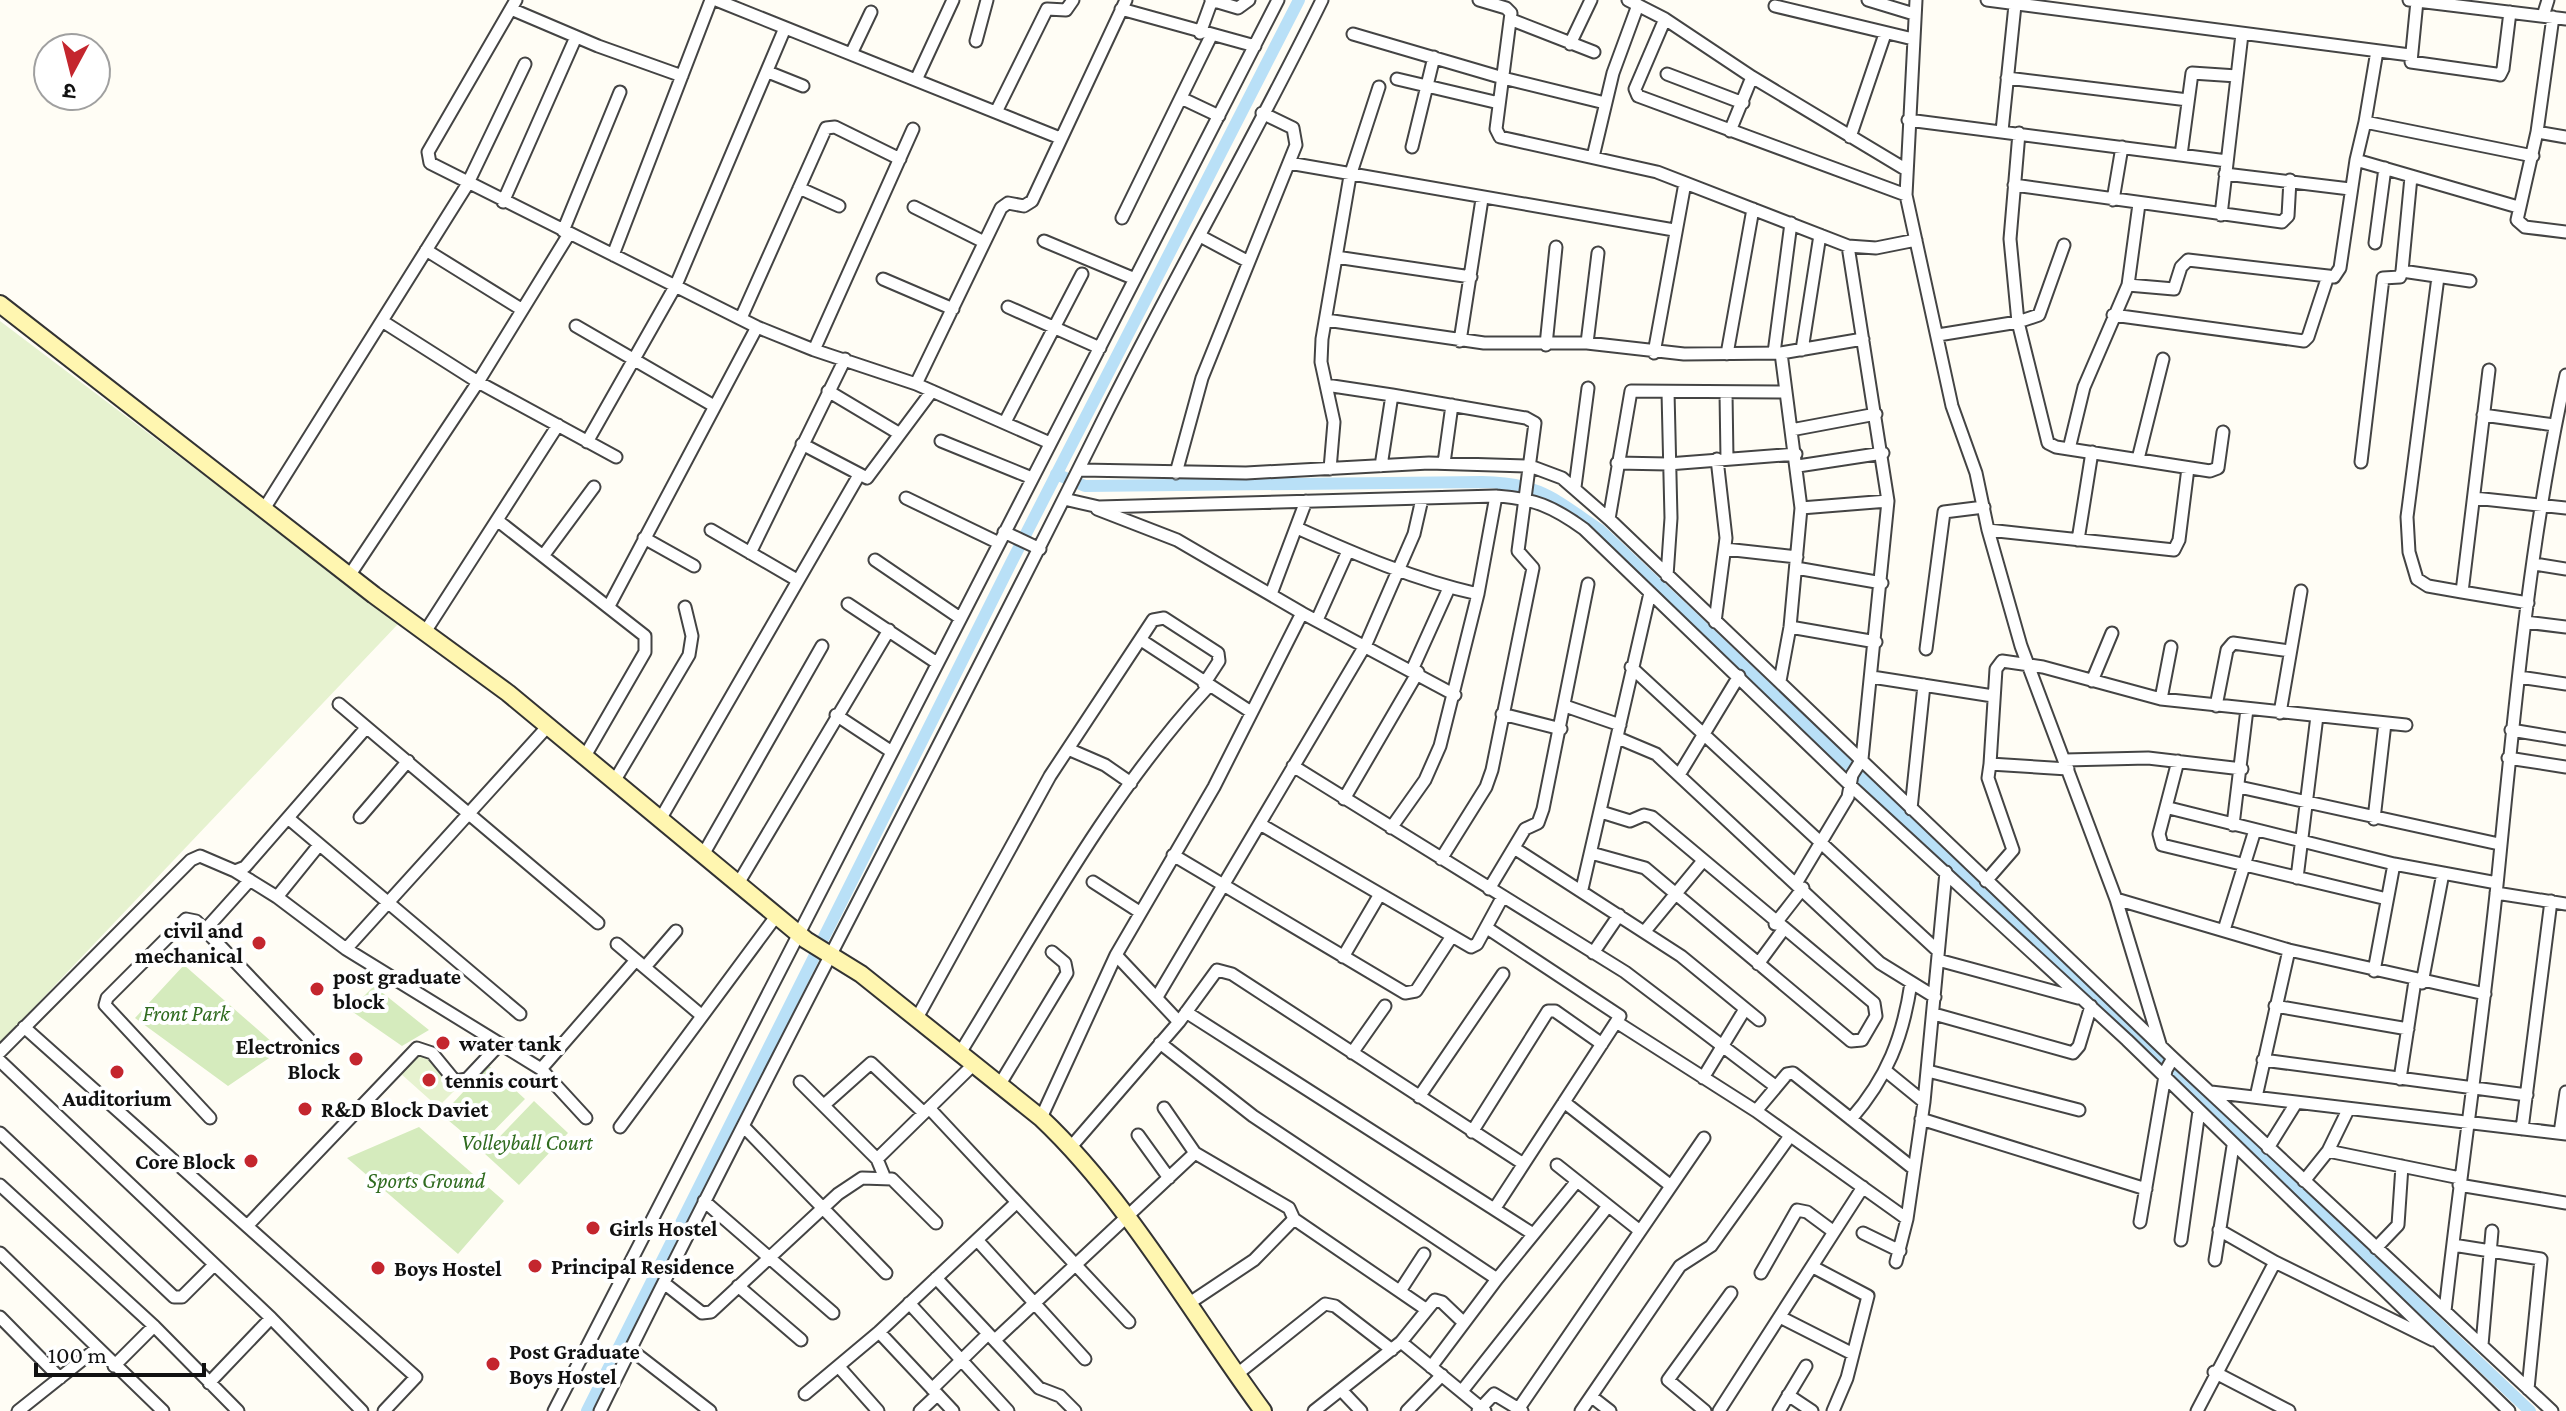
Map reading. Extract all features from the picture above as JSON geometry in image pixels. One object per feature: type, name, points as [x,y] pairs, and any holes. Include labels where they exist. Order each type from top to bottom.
[{"type":"street","points":[[613,255],[714,0],[1060,138]]},
{"type":"street","points":[[916,80],[953,0]]},
{"type":"street","points":[[976,41],[987,0]]},
{"type":"street","points":[[996,112],[1047,9],[1066,10],[1073,0]]},
{"type":"street","points":[[1122,218],[1181,98],[1206,34],[1212,0],[1238,8],[1249,0]]},
{"type":"street","points":[[554,1411],[803,936],[937,663],[1278,0]]},
{"type":"street","points":[[600,1411],[1036,547],[1072,485],[1322,0]]},
{"type":"street","points":[[1479,0],[1507,4],[1512,20],[1496,129],[1500,137],[1593,157],[1685,183],[1848,246],[1876,248],[1916,240]]},
{"type":"street","points":[[1570,44],[1591,0]]},
{"type":"street","points":[[1868,0],[1914,14]]},
{"type":"street","points":[[1916,0],[1906,195],[1954,414],[1972,457],[1988,530],[2027,664],[2116,899],[2168,1068],[2199,1111],[2233,1146],[2509,1411]]},
{"type":"street","points":[[1987,0],[2410,55]]},
{"type":"street","points":[[2548,0],[2537,132],[2518,207],[2519,225],[2566,232]]},
{"type":"street","points":[[2510,12],[2500,75],[2415,64],[2410,55],[2413,1],[2476,4],[2566,19]]},
{"type":"street","points":[[1593,157],[1633,2],[1905,169]]},
{"type":"street","points":[[2002,131],[2012,3]]},
{"type":"street","points":[[682,76],[576,37],[513,5],[428,152],[430,163],[467,185],[757,327],[814,350],[916,384],[1050,443]]},
{"type":"street","points":[[916,384],[1004,204],[1024,206],[1032,201],[1124,5],[1206,34],[1255,46]]},
{"type":"street","points":[[1775,6],[1913,39]]},
{"type":"street","points":[[851,54],[871,12]]},
{"type":"street","points":[[1665,19],[1635,94],[1906,195]]},
{"type":"street","points":[[1512,20],[1594,52]]},
{"type":"street","points":[[587,442],[676,285],[785,28]]},
{"type":"street","points":[[1353,34],[1503,78],[1605,103]]},
{"type":"street","points":[[1850,137],[1885,34]]},
{"type":"street","points":[[2221,215],[2242,34]]},
{"type":"street","points":[[503,202],[576,37]]},
{"type":"street","points":[[2128,285],[2174,289],[2181,267],[2188,260],[2334,277],[2340,268],[2350,189],[2377,51]]},
{"type":"street","points":[[1412,147],[1434,57]]},
{"type":"street","points":[[264,509],[467,185],[525,64]]},
{"type":"street","points":[[2181,155],[2194,71],[2237,76]]},
{"type":"street","points":[[768,72],[803,86]]},
{"type":"street","points":[[1667,74],[1743,103]]},
{"type":"street","points":[[1730,131],[1752,77]]},
{"type":"street","points":[[2007,78],[2188,100]]},
{"type":"street","points":[[1397,79],[1499,103]]},
{"type":"street","points":[[1330,469],[1334,422],[1321,362],[1326,320],[1350,176],[1379,87]]},
{"type":"street","points":[[349,576],[478,382],[566,232],[620,92]]},
{"type":"street","points":[[1181,98],[1219,116]]},
{"type":"street","points":[[1176,473],[1202,378],[1289,163],[1296,132],[1262,113]]},
{"type":"street","points":[[1908,120],[2181,155],[2290,180],[2350,189]]},
{"type":"street","points":[[2365,122],[2533,156]]},
{"type":"street","points":[[741,318],[830,126],[900,159]]},
{"type":"street","points":[[814,350],[913,129]]},
{"type":"street","points":[[2537,132],[2566,137]]},
{"type":"street","points":[[2019,133],[2009,228],[2018,322],[2048,443],[2188,468],[2218,468],[2223,432]]},
{"type":"street","points":[[2113,200],[2122,147]]},
{"type":"street","points":[[2356,160],[2518,207]]},
{"type":"street","points":[[1289,163],[1674,230]]},
{"type":"street","points":[[2375,243],[2385,168]]},
{"type":"street","points":[[2361,462],[2383,278],[2400,277],[2402,271],[2411,177]]},
{"type":"street","points":[[2014,185],[2285,222],[2290,180]]},
{"type":"street","points":[[1654,353],[1685,183]]},
{"type":"street","points":[[799,188],[839,206]]},
{"type":"street","points":[[1460,341],[1482,199]]},
{"type":"street","points":[[2069,449],[2084,387],[2128,285],[2139,204]]},
{"type":"street","points":[[914,207],[984,242]]},
{"type":"street","points":[[1727,354],[1753,209]]},
{"type":"street","points":[[1780,681],[1790,627],[1801,508],[1797,460],[1777,353],[1791,223]]},
{"type":"street","points":[[1802,350],[1820,235]]},
{"type":"street","points":[[1200,236],[1247,261]]},
{"type":"street","points":[[1044,241],[1135,279]]},
{"type":"street","points":[[1938,335],[2032,319],[2044,306],[2064,245]]},
{"type":"street","points":[[1758,964],[1856,771],[1872,677],[1888,501],[1883,453],[1848,246]]},
{"type":"street","points":[[1546,345],[1556,247]]},
{"type":"street","points":[[426,250],[521,309]]},
{"type":"street","points":[[1587,343],[1598,253]]},
{"type":"street","points":[[1336,257],[1471,277]]},
{"type":"street","points":[[2402,271],[2470,281]]},
{"type":"street","points":[[1005,422],[1082,274]]},
{"type":"street","points":[[2113,315],[2304,341],[2328,276]]},
{"type":"street","points":[[2438,277],[2407,517],[2408,539],[2417,579],[2428,586],[2528,603]]},
{"type":"street","points":[[883,279],[953,309]]},
{"type":"street","points":[[0,304],[349,576],[548,726],[803,936],[917,1018],[1041,1118],[1070,1148],[1126,1219],[1263,1411]]},
{"type":"street","points":[[1008,307],[1053,330],[1100,348]]},
{"type":"street","points":[[1326,320],[1460,341],[1546,345],[1587,343],[1654,353],[1777,353],[1863,339]]},
{"type":"street","points":[[382,321],[478,382],[616,457]]},
{"type":"street","points":[[576,326],[714,406]]},
{"type":"street","points":[[609,606],[757,327]]},
{"type":"street","points":[[750,553],[845,359]]},
{"type":"street","points":[[2138,459],[2163,359]]},
{"type":"street","points":[[2462,592],[2489,370]]},
{"type":"street","points":[[2445,1311],[2485,994],[2511,730],[2525,622],[2566,375]]},
{"type":"street","points":[[1326,385],[1533,419],[1535,427],[1518,554],[1530,561],[1533,568],[1502,714],[1486,787],[1441,859]]},
{"type":"street","points":[[1575,487],[1588,388]]},
{"type":"street","points":[[828,391],[900,434]]},
{"type":"street","points":[[802,444],[859,475],[869,477],[932,391]]},
{"type":"street","points":[[1609,519],[1627,394],[1635,391],[1786,392]]},
{"type":"street","points":[[1667,576],[1671,518],[1668,392]]},
{"type":"street","points":[[1715,622],[1725,549],[1722,459],[1726,393]]},
{"type":"street","points":[[1381,466],[1392,395]]},
{"type":"street","points":[[1444,463],[1452,405]]},
{"type":"street","points":[[1791,430],[1876,414]]},
{"type":"street","points":[[2483,415],[2559,421]]},
{"type":"street","points":[[425,632],[558,425]]},
{"type":"street","points":[[941,441],[1032,478]]},
{"type":"street","points":[[2078,540],[2092,452]]},
{"type":"street","points":[[1617,463],[1797,460],[1883,453]]},
{"type":"street","points":[[1072,485],[1176,473],[1444,463],[1529,471],[1562,478],[1780,681],[1946,872],[2087,1002],[2168,1068],[2211,1092],[2552,1411]]},
{"type":"street","points":[[1988,530],[2174,550],[2179,540],[2188,468]]},
{"type":"street","points":[[661,818],[859,475]]},
{"type":"street","points":[[1072,485],[1088,506],[1177,540],[1302,613],[1366,644],[1455,695]]},
{"type":"street","points":[[543,556],[594,487]]},
{"type":"street","points":[[1088,506],[1422,499],[1527,493],[1584,529],[1739,676],[1856,771],[1911,809],[2161,1046]]},
{"type":"street","points":[[1391,828],[1436,759],[1455,695],[1496,496]]},
{"type":"street","points":[[906,498],[1002,538],[1018,538],[1036,547]]},
{"type":"street","points":[[2474,498],[2566,508]]},
{"type":"street","points":[[1157,997],[1366,644],[1414,534],[1422,499]]},
{"type":"street","points":[[1271,594],[1306,501]]},
{"type":"street","points":[[1801,508],[1888,501]]},
{"type":"street","points":[[1926,649],[1944,512],[1984,507]]},
{"type":"street","points":[[497,520],[645,636],[647,644],[585,756]]},
{"type":"street","points":[[1297,528],[1348,551],[1449,588],[1478,594]]},
{"type":"street","points":[[711,530],[797,580]]},
{"type":"street","points":[[644,538],[694,566]]},
{"type":"street","points":[[1725,549],[1882,583]]},
{"type":"street","points":[[1317,620],[1348,551]]},
{"type":"street","points":[[875,560],[960,618]]},
{"type":"street","points":[[2534,564],[2566,569]]},
{"type":"street","points":[[1489,889],[1525,829],[1540,818],[1561,729],[1588,584]]},
{"type":"street","points":[[1344,799],[1415,671],[1449,588]]},
{"type":"street","points":[[2280,713],[2301,591]]},
{"type":"street","points":[[1582,889],[1650,593]]},
{"type":"street","points":[[848,604],[937,663]]},
{"type":"street","points":[[615,780],[689,655],[692,636],[685,607]]},
{"type":"street","points":[[1041,1118],[1138,911],[1214,787],[1302,613]]},
{"type":"street","points":[[917,1018],[1068,749],[1153,620],[1164,618],[1218,653],[1219,661],[1206,685],[1094,833],[960,1053]]},
{"type":"street","points":[[2525,622],[2566,627]]},
{"type":"street","points":[[1790,627],[1876,642]]},
{"type":"street","points":[[739,882],[889,630]]},
{"type":"street","points":[[2092,681],[2112,633]]},
{"type":"street","points":[[1141,640],[1251,712]]},
{"type":"street","points":[[2216,706],[2229,646],[2240,642],[2290,651]]},
{"type":"street","points":[[704,853],[822,646]]},
{"type":"street","points":[[2161,699],[2171,647]]},
{"type":"street","points":[[1986,881],[2013,850],[1988,778],[1998,664],[2008,661],[2027,664],[2161,699],[2406,725]]},
{"type":"street","points":[[1631,667],[1821,841],[1938,956],[2087,1002]]},
{"type":"street","points":[[1679,775],[1739,676]]},
{"type":"street","points":[[1872,677],[1993,696]]},
{"type":"street","points":[[2519,677],[2566,684]]},
{"type":"street","points":[[1911,809],[1924,685]]},
{"type":"street","points":[[339,704],[598,923]]},
{"type":"street","points":[[1565,706],[1620,725]]},
{"type":"street","points":[[2233,825],[2247,709]]},
{"type":"street","points":[[1502,714],[1561,729]]},
{"type":"street","points":[[836,715],[892,752]]},
{"type":"street","points":[[2297,878],[2304,842],[2317,716]]},
{"type":"street","points":[[2374,819],[2385,723]]},
{"type":"street","points":[[346,949],[548,726]]},
{"type":"street","points":[[235,871],[245,867],[366,728]]},
{"type":"street","points":[[2511,730],[2566,739]]},
{"type":"street","points":[[1618,738],[1649,750],[1800,885],[1880,963],[1935,997]]},
{"type":"street","points":[[1068,749],[1105,765],[1131,783]]},
{"type":"street","points":[[1990,764],[2067,764],[2134,758],[2242,769]]},
{"type":"street","points":[[2508,758],[2566,767]]},
{"type":"street","points":[[360,817],[408,761]]},
{"type":"street","points":[[2178,761],[2169,808],[2159,834],[2162,845],[2243,867],[2387,899]]},
{"type":"street","points":[[1293,766],[1649,989],[1775,1086]]},
{"type":"street","points":[[2239,787],[2499,844]]},
{"type":"street","points":[[2169,808],[2566,904]]},
{"type":"street","points":[[1591,853],[1645,868],[1851,1041],[1862,1040],[1876,1016],[1874,1003],[1648,815],[1630,821],[1601,812]]},
{"type":"street","points":[[288,818],[520,1014]]},
{"type":"street","points":[[1260,824],[1452,936],[1475,946],[1502,898]]},
{"type":"street","points":[[2224,930],[2255,830]]},
{"type":"street","points":[[277,897],[319,845]]},
{"type":"street","points":[[1514,848],[1645,931],[1694,966],[1759,1020]]},
{"type":"street","points":[[1173,855],[1410,994],[1452,936]]},
{"type":"street","points":[[0,1052],[191,860],[210,857],[277,897],[346,949],[541,1069],[586,1118]]},
{"type":"street","points":[[1645,931],[1702,862]]},
{"type":"street","points":[[2374,971],[2394,864]]},
{"type":"street","points":[[1863,1233],[1898,1256],[1907,1219],[1928,1071],[1946,872]]},
{"type":"street","points":[[2400,1079],[2443,873]]},
{"type":"street","points":[[205,930],[250,880]]},
{"type":"street","points":[[1093,882],[1138,911]]},
{"type":"street","points":[[1343,957],[1380,894]]},
{"type":"street","points":[[2116,899],[2289,950],[2418,982],[2485,994]]},
{"type":"street","points":[[2522,1129],[2551,901]]},
{"type":"street","points":[[620,1127],[777,915]]},
{"type":"street","points":[[1593,953],[1619,915]]},
{"type":"street","points":[[210,1118],[105,1005],[107,998],[186,919],[205,930],[309,1039]]},
{"type":"street","points":[[1487,928],[1616,1010],[1620,1016],[1495,1208]]},
{"type":"street","points":[[541,1069],[640,963],[676,931]]},
{"type":"street","points":[[617,944],[701,1015]]},
{"type":"street","points":[[2256,1097],[2289,950]]},
{"type":"street","points":[[1000,1084],[1067,973],[1065,963],[1052,952]]},
{"type":"street","points":[[1116,955],[1157,997],[1183,1017],[1533,1234]]},
{"type":"street","points":[[1070,1148],[1183,1017],[1212,974],[1223,971],[1522,1163]]},
{"type":"street","points":[[1419,1097],[1503,974]]},
{"type":"street","points":[[1851,1119],[1886,1071],[1904,1028],[1911,983]]},
{"type":"street","points":[[1934,1014],[2073,1053],[2077,1052],[2087,1002]]},
{"type":"street","points":[[1352,1053],[1385,1006]]},
{"type":"street","points":[[2275,1006],[2408,1029]]},
{"type":"street","points":[[1703,1078],[1745,1009]]},
{"type":"street","points":[[1472,1132],[1548,1011],[1555,1011],[1602,1044]]},
{"type":"street","points":[[1618,1023],[1756,1111],[1907,1219]]},
{"type":"street","points":[[24,1027],[416,1377],[384,1411]]},
{"type":"street","points":[[1160,1043],[1253,1116],[1497,1279]]},
{"type":"street","points":[[248,1225],[417,1048],[432,1053],[455,1081],[467,1079],[500,1044]]},
{"type":"street","points":[[2263,1060],[2527,1095]]},
{"type":"street","points":[[0,1061],[271,1318],[362,1411]]},
{"type":"street","points":[[824,1105],[871,1063],[926,1111],[1129,1322]]},
{"type":"street","points":[[877,1159],[974,1064]]},
{"type":"street","points":[[2140,1222],[2168,1068]]},
{"type":"street","points":[[1886,1071],[1924,1102]]},
{"type":"street","points":[[1928,1071],[2079,1110]]},
{"type":"street","points":[[1756,1111],[1775,1086],[1787,1074],[1793,1073],[1914,1169]]},
{"type":"street","points":[[800,1082],[877,1159],[884,1176]]},
{"type":"street","points":[[2211,1092],[2563,1134],[2566,1092]]},
{"type":"street","points":[[1564,1102],[1671,1186]]},
{"type":"street","points":[[2268,1148],[2296,1103]]},
{"type":"street","points":[[1164,1108],[1195,1153],[1289,1208],[1294,1219],[1427,1310]]},
{"type":"street","points":[[2304,1181],[2328,1151],[2348,1110]]},
{"type":"street","points":[[2181,1240],[2199,1111]]},
{"type":"street","points":[[1921,1119],[2146,1189]]},
{"type":"street","points":[[744,1127],[886,1273]]},
{"type":"street","points":[[0,1133],[174,1297],[182,1297],[213,1266]]},
{"type":"street","points":[[1138,1135],[1169,1178]]},
{"type":"street","points":[[1581,1411],[1680,1266],[1711,1246],[1790,1136]]},
{"type":"street","points":[[1236,1375],[1325,1304],[1335,1306],[1431,1367],[1481,1410],[1497,1394],[1521,1410],[1704,1138]]},
{"type":"street","points":[[2215,1260],[2233,1146]]},
{"type":"street","points":[[2328,1151],[2566,1203]]},
{"type":"street","points":[[920,1411],[960,1361],[1036,1304],[1195,1153]]},
{"type":"street","points":[[1557,1165],[1640,1231]]},
{"type":"street","points":[[2376,1248],[2398,1225],[2402,1166]]},
{"type":"street","points":[[664,1283],[707,1314],[853,1182],[884,1176],[892,1179],[936,1223]]},
{"type":"street","points":[[1431,1367],[1497,1279],[1577,1181]]},
{"type":"street","points":[[0,1185],[154,1326],[238,1411]]},
{"type":"street","points":[[1719,1411],[1782,1318],[1863,1187]]},
{"type":"street","points":[[704,1201],[833,1313]]},
{"type":"street","points":[[805,1394],[879,1332],[1016,1203]]},
{"type":"street","points":[[1462,1391],[1608,1206]]},
{"type":"street","points":[[1761,1273],[1797,1210],[1807,1212],[1834,1232]]},
{"type":"street","points":[[1188,1304],[1254,1260],[1294,1219]]},
{"type":"street","points":[[2219,1230],[2275,1262],[2440,1343]]},
{"type":"street","points":[[2482,1345],[2492,1231]]},
{"type":"street","points":[[978,1241],[1085,1359]]},
{"type":"street","points":[[2453,1245],[2533,1255],[2542,1262],[2528,1389]]},
{"type":"street","points":[[0,1253],[163,1411]]},
{"type":"street","points":[[1400,1291],[1424,1254]]},
{"type":"street","points":[[2197,1411],[2214,1372],[2275,1262]]},
{"type":"street","points":[[1813,1267],[1868,1296],[1853,1354],[1833,1411]]},
{"type":"street","points":[[936,1278],[1039,1388],[1060,1396],[1075,1411]]},
{"type":"street","points":[[738,1286],[801,1340]]},
{"type":"street","points":[[1705,1411],[1668,1380],[1731,1293]]},
{"type":"street","points":[[1314,1411],[1396,1346],[1438,1300],[1464,1323]]},
{"type":"street","points":[[909,1303],[1008,1411]]},
{"type":"street","points":[[0,1317],[60,1378]]},
{"type":"street","points":[[209,1383],[271,1318]]},
{"type":"street","points":[[1782,1318],[1853,1354]]},
{"type":"street","points":[[114,1366],[154,1326]]},
{"type":"street","points":[[879,1332],[953,1411]]},
{"type":"street","points":[[18,1411],[96,1349]]},
{"type":"street","points":[[630,1349],[710,1411]]},
{"type":"street","points":[[1779,1411],[1806,1366]]},
{"type":"street","points":[[839,1367],[878,1411]]},
{"type":"street","points":[[2214,1372],[2289,1411]]},
{"type":"street","points":[[1407,1411],[1442,1375]]},
{"type":"street","points":[[1342,1391],[1361,1411]]},
{"type":"street","points":[[1788,1395],[1812,1411]]},
{"type":"street","points":[[1592,1397],[1610,1411]]},
{"type":"green space","points":[[0,321],[399,623],[0,1043]]},
{"type":"green space","name":"Front Park","points":[[184,965],[281,1050],[228,1086],[135,1018]]},
{"type":"green space","points":[[374,986],[429,1030],[402,1046],[350,1010]]},
{"type":"green space","name":"tennis court","points":[[420,1052],[457,1088],[438,1107],[400,1073]]},
{"type":"green space","points":[[488,1065],[525,1099],[479,1146],[442,1115]]},
{"type":"green space","name":"Volleyball Court","points":[[534,1101],[568,1133],[519,1185],[484,1153]]},
{"type":"green space","name":"Sports Ground","points":[[419,1127],[504,1201],[458,1254],[347,1158]]},
{"type":"waterway","points":[[587,1411],[1011,563],[1299,0]]},
{"type":"waterway","points":[[1056,474],[1085,486],[1502,483],[1533,489],[1558,501],[1600,530],[2530,1411]]},
{"type":"place","name":"civil and mechanical","points":[[259,943]]},
{"type":"place","name":"post graduate block","points":[[317,989]]},
{"type":"place","name":"water tank","points":[[443,1043]]},
{"type":"place","name":"Electronics Block","points":[[356,1059]]},
{"type":"place","name":"Auditorium","points":[[117,1072]]},
{"type":"place","name":"tennis court","points":[[429,1080]]},
{"type":"place","name":"R&D Block Daviet","points":[[305,1109]]},
{"type":"place","name":"Core Block","points":[[251,1161]]},
{"type":"place","name":"Girls Hostel","points":[[593,1228]]},
{"type":"place","name":"Principal Residence","points":[[535,1266]]},
{"type":"place","name":"Boys Hostel","points":[[378,1268]]},
{"type":"place","name":"Post Graduate Boys Hostel","points":[[493,1364]]}]
